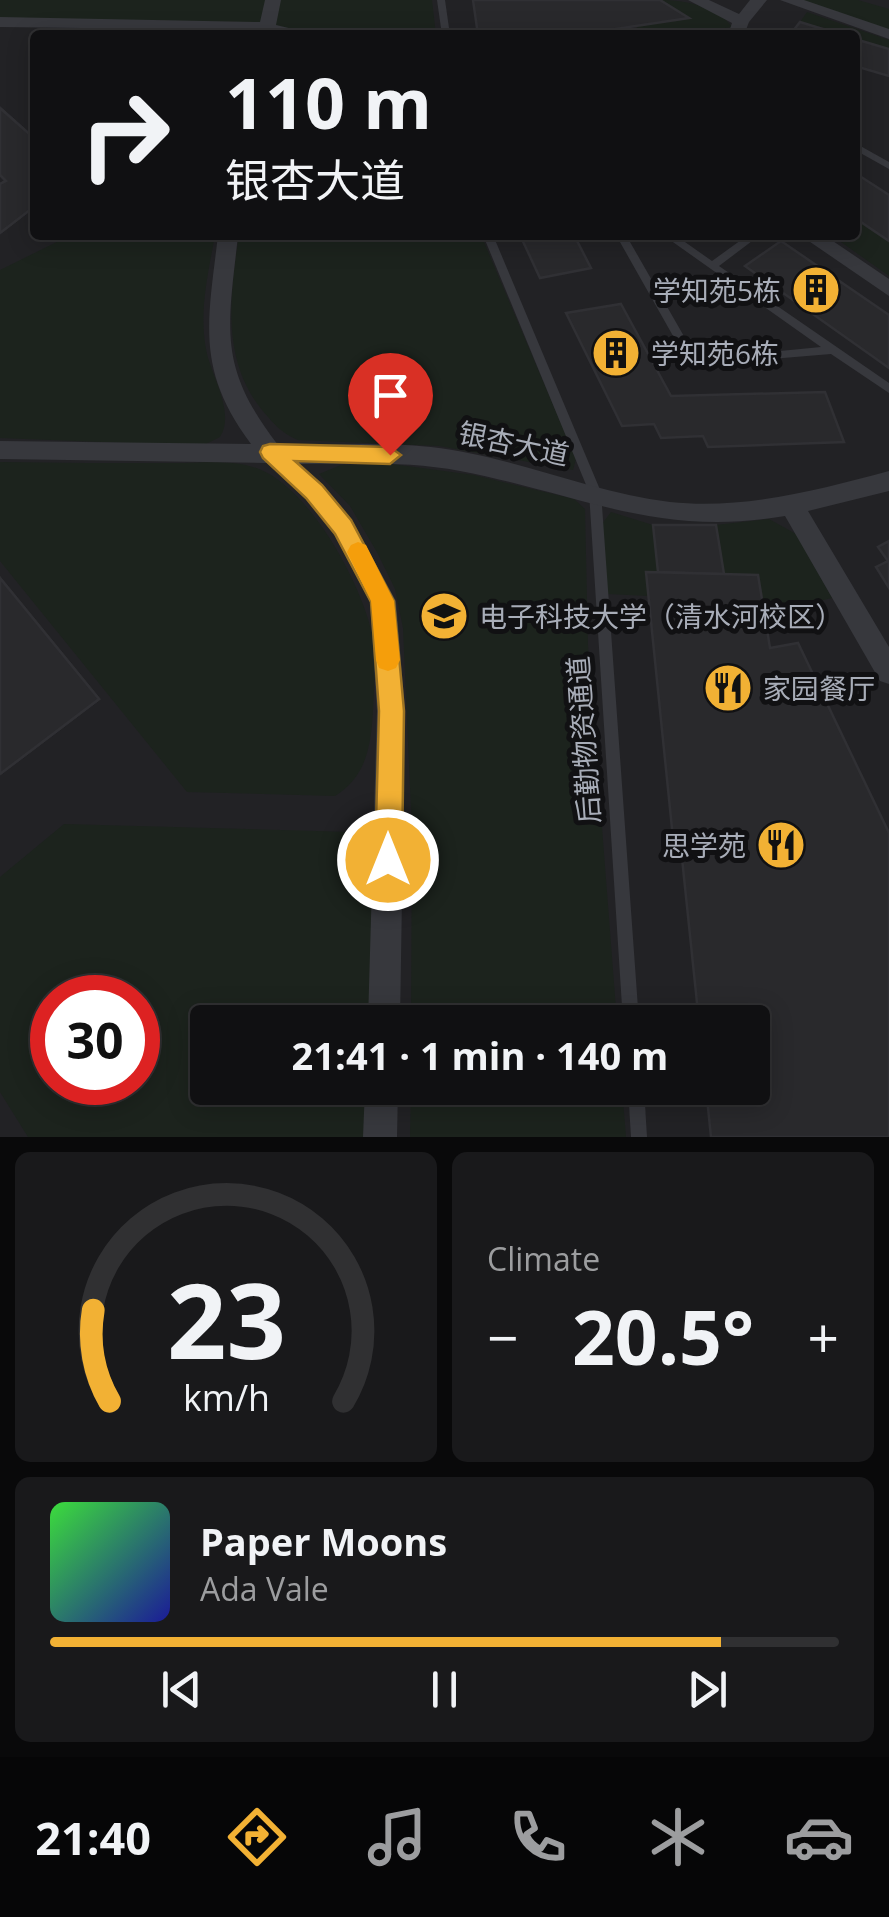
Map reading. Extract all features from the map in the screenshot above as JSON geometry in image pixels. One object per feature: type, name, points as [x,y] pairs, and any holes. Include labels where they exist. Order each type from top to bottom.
[{"type":"street","points":[[267,30],[273,0]]},
{"type":"street","points":[[696,0],[739,28],[759,0]]},
{"type":"street","points":[[788,0],[889,34]]},
{"type":"street","points":[[0,22],[237,30]]},
{"type":"street","points":[[227,240],[221,272],[220,355],[225,378],[242,415],[270,452],[314,492],[343,527],[382,601],[392,711],[384,1005]]},
{"type":"street","points":[[817,240],[889,288]]},
{"type":"street","name":"银杏大道","points":[[0,450],[428,456],[488,464],[656,509],[702,512],[794,508],[889,481]]},
{"type":"street","points":[[794,508],[889,672]]},
{"type":"street","points":[[380,1137],[381,1105]]},
{"type":"lane","points":[[441,0],[445,30]]},
{"type":"lane","points":[[860,149],[889,166]]},
{"type":"lane","name":"后勤物资通道","points":[[490,240],[595,492],[630,1005]]},
{"type":"lane","points":[[624,240],[694,363],[835,350]]},
{"type":"lane","points":[[675,240],[889,390]]},
{"type":"lane","points":[[712,266],[748,240]]},
{"type":"lane","points":[[637,1105],[639,1137]]},
{"type":"shaded area","name":"电子科技大学（清水河校区）","points":[[0,0],[889,0],[889,1137],[0,1137]]},
{"type":"shaded area","points":[[0,0],[432,0],[435,30],[245,30],[0,19]]},
{"type":"shaded area","points":[[660,0],[709,9],[732,27],[640,30],[636,26],[687,18]]},
{"type":"shaded area","points":[[794,0],[858,0],[889,9],[889,30]]},
{"type":"shaded area","points":[[807,12],[860,30],[834,30],[800,22]]},
{"type":"shaded area","points":[[860,30],[889,40],[889,49],[860,40]]},
{"type":"shaded area","points":[[860,221],[889,241],[889,276],[838,240],[860,240]]},
{"type":"shaded area","points":[[61,240],[214,240],[203,324],[207,354],[224,407],[220,437],[202,446],[0,438],[0,270]]},
{"type":"shaded area","points":[[238,240],[483,240],[576,459],[573,470],[439,446],[298,440],[282,431],[262,410],[240,370],[232,326]]},
{"type":"shaded area","points":[[0,462],[239,464],[259,469],[297,496],[345,564],[372,634],[375,672],[371,735],[361,769],[346,788],[335,796],[187,792],[0,561]]},
{"type":"shaded area","points":[[392,464],[474,475],[574,499],[585,509],[588,645],[616,1005],[411,1005],[412,833],[403,628],[395,589],[378,554],[350,506],[319,474],[341,465]]},
{"type":"shaded area","points":[[611,512],[653,525],[658,572],[646,572],[648,596],[608,594],[601,525]]},
{"type":"shaded area","points":[[769,519],[796,534],[832,598],[765,614],[758,575],[724,574],[716,525]]},
{"type":"shaded area","points":[[64,824],[387,833],[384,1005],[190,1005],[190,1105],[381,1105],[380,1137],[28,1137],[0,1092],[0,877]]},
{"type":"shaded area","points":[[411,1105],[623,1105],[626,1137],[410,1137]]},
{"type":"building","points":[[473,0],[660,0],[689,18],[609,30],[477,30]]},
{"type":"building","points":[[800,22],[826,30],[794,30]]},
{"type":"building","points":[[860,40],[889,49],[889,76],[860,67]]},
{"type":"building","points":[[0,108],[30,135],[30,210],[0,233],[0,184],[6,181],[0,175]]},
{"type":"building","points":[[0,108],[30,135],[30,210],[0,233],[0,184],[6,181],[0,175]]},
{"type":"building","points":[[860,176],[889,195],[889,241],[860,221]]},
{"type":"building","points":[[522,240],[577,240],[591,268],[540,278]]},
{"type":"building","name":"学知苑5栋","points":[[781,241],[889,315],[889,368],[745,266]]},
{"type":"building","name":"学知苑6栋","points":[[621,304],[671,396],[825,392],[844,442],[708,447],[703,436],[661,438],[654,424],[622,426],[566,313]]},
{"type":"building","points":[[653,525],[716,525],[724,574],[658,572]]},
{"type":"building","points":[[889,541],[889,588],[876,567],[888,561],[878,547]]},
{"type":"building","name":"思学苑","points":[[646,572],[758,575],[770,648],[798,643],[889,833],[889,1137],[711,1137],[708,1105],[770,1105],[770,1005],[697,1005],[682,858],[675,858]]},
{"type":"building","points":[[0,578],[99,699],[0,774]]},
{"type":"building","points":[[0,578],[99,699],[0,774]]},
{"type":"slow traffic","points":[[358,552],[382,601],[388,660]]},
{"type":"place","name":"学知苑5栋","points":[[816,290]]},
{"type":"place","name":"学知苑6栋","points":[[616,353]]},
{"type":"place","name":"电子科技大学（清水河校区）","points":[[444,616]]},
{"type":"place","name":"家园餐厅","points":[[728,688]]},
{"type":"place","name":"思学苑","points":[[781,845]]},
{"type":"route","points":[[388,860],[392,711],[382,601],[343,527],[314,492],[270,452],[390,455]]}]
